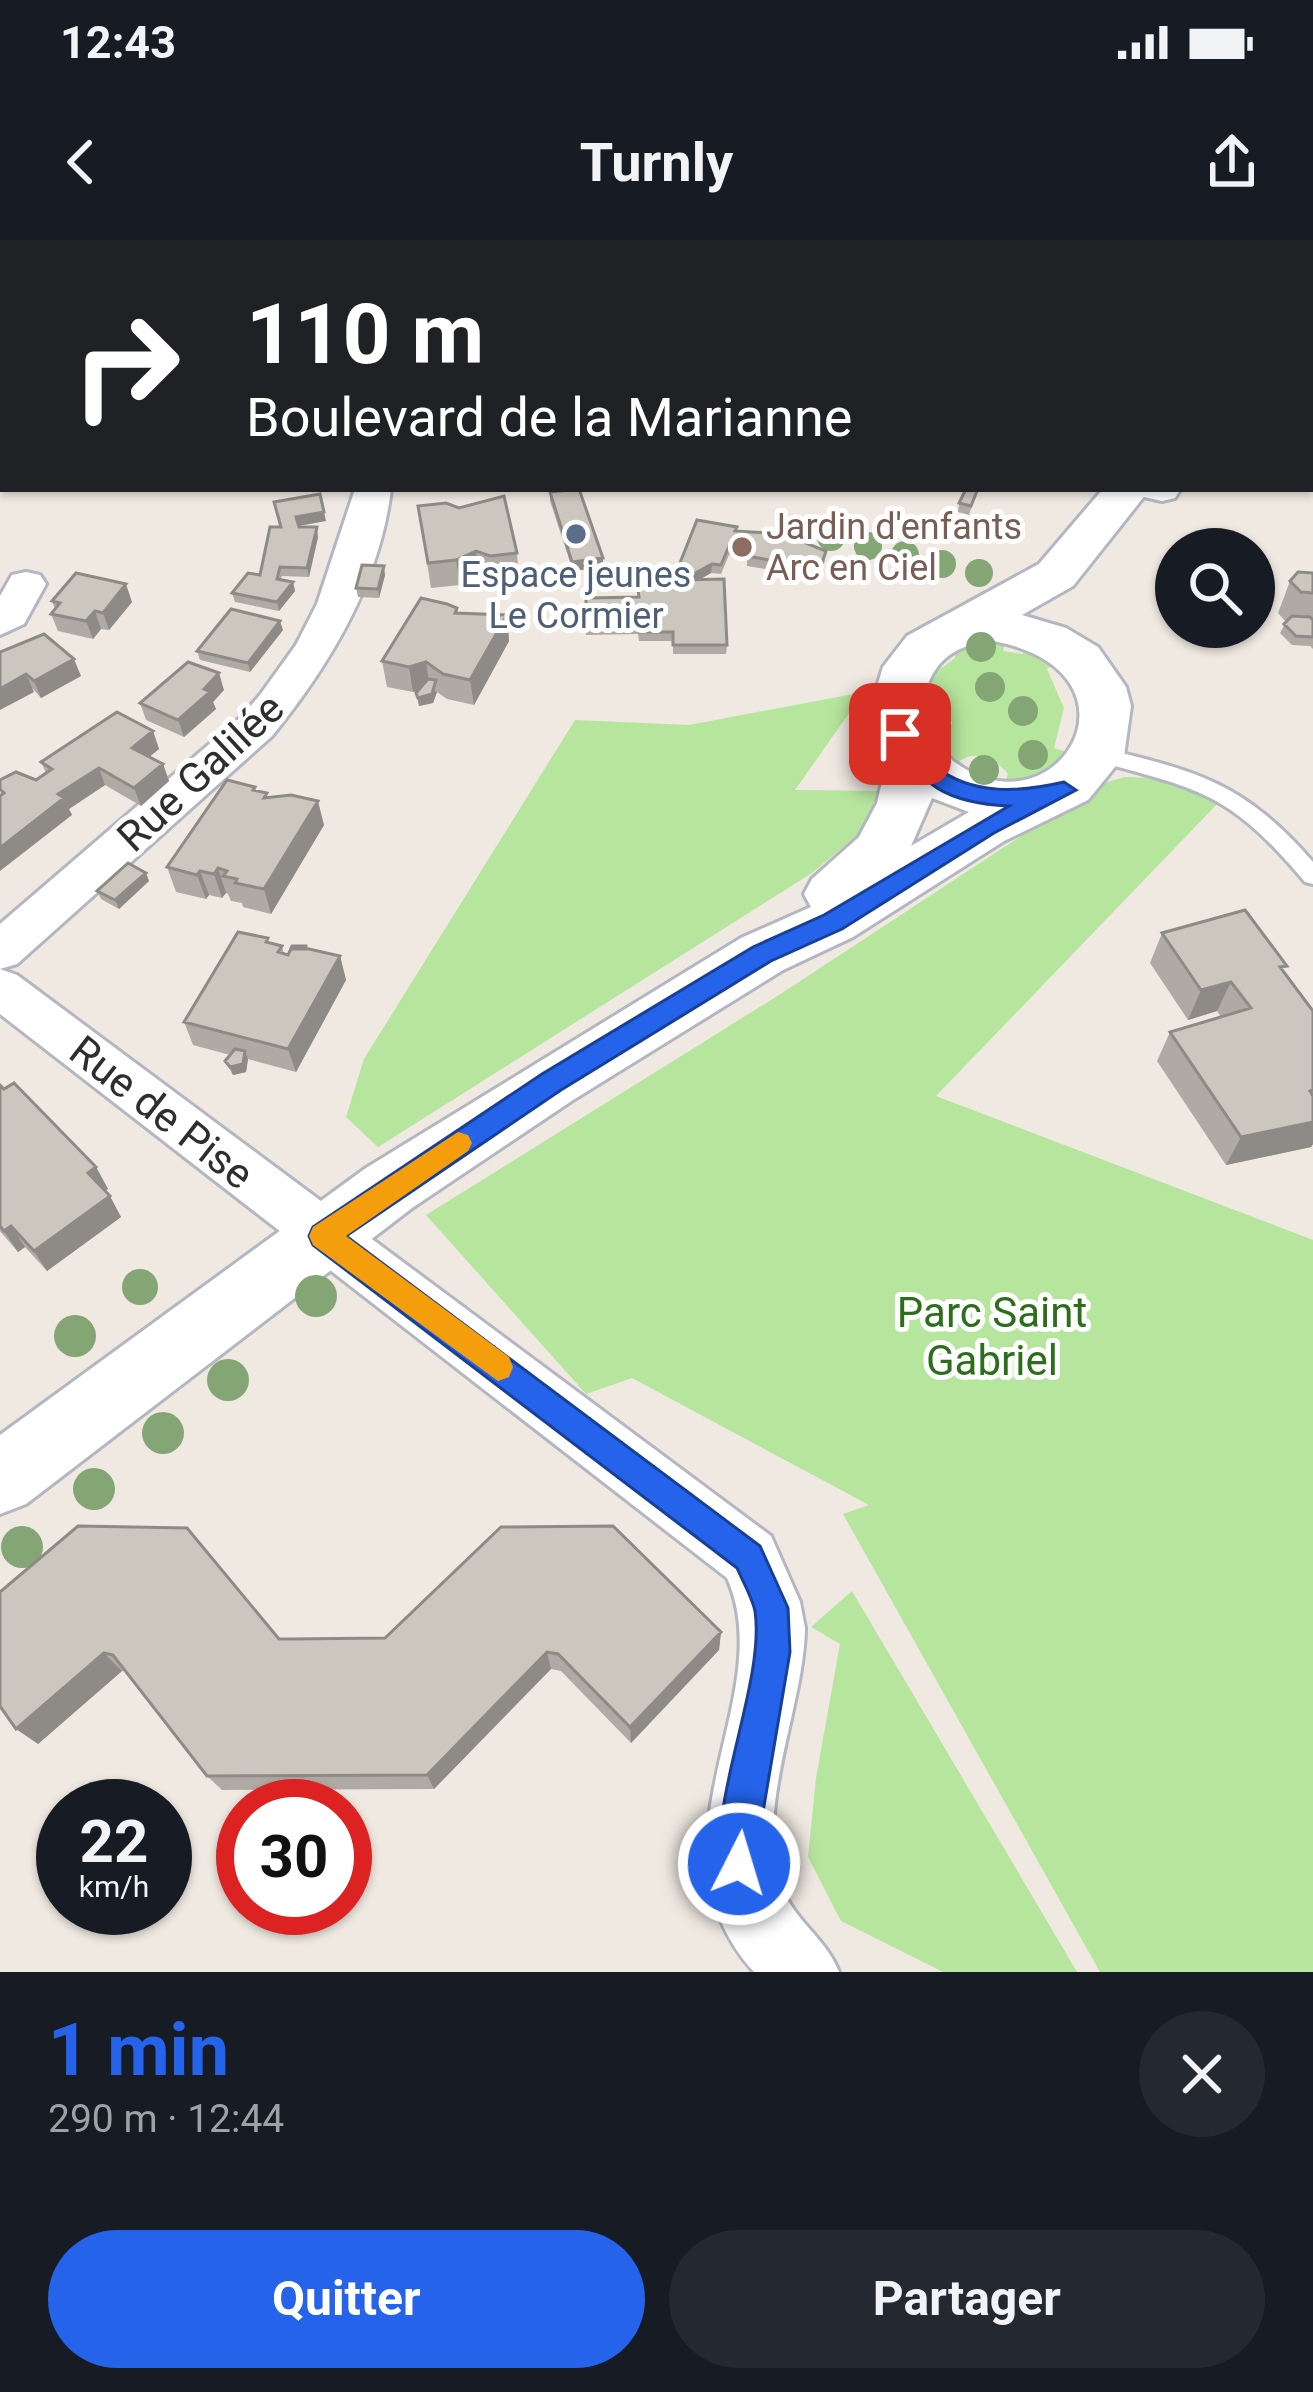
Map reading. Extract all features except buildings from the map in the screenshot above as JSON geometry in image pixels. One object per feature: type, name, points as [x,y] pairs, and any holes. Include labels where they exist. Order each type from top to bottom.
[{"type":"street","name":"Rue Galilée","points":[[0,951],[257,726],[293,683],[318,650],[338,606],[372,492]]},
{"type":"street","points":[[1082,772],[1028,799],[976,796],[938,781],[914,760],[898,722],[900,683],[919,651],[1056,575],[1125,492]]},
{"type":"street","points":[[0,1480],[324,1236],[551,1082],[762,954],[833,922],[1082,772],[1105,702],[1079,657],[1079,624],[1087,601],[1159,492]]},
{"type":"street","points":[[0,622],[10,615],[26,584]]},
{"type":"street","points":[[966,626],[1018,629],[1079,657]]},
{"type":"street","points":[[762,954],[885,847],[904,812],[914,760]]},
{"type":"street","name":"Rue de Pise","points":[[0,988],[749,1557],[771,1608],[772,1652],[739,1829],[739,1864],[752,1903],[786,1957],[804,1972]]},
{"type":"lane","points":[[1082,772],[1182,775],[1231,794],[1268,821],[1313,876]]},
{"type":"green space","points":[[996,638],[1006,641],[1003,651],[1023,654],[1025,641],[1059,659],[1047,669],[1064,708],[1054,748],[1070,753],[1038,783],[1005,784],[1008,774],[990,759],[969,756],[956,764],[921,743],[927,730],[946,729],[952,723],[945,710],[916,704],[931,676],[955,658],[954,651],[988,654]]},
{"type":"green space","points":[[864,692],[795,790],[888,791],[867,827],[812,873],[378,1147],[346,1117],[364,1059],[575,720],[689,725]]},
{"type":"green space","name":"Parc Saint Gabriel","points":[[1125,777],[1154,778],[1220,801],[936,1096],[1313,1240],[1313,1972],[1100,1972],[843,1514],[869,1505],[632,1378],[586,1394],[426,1215],[779,995],[1100,784]]},
{"type":"green space","points":[[852,1591],[1077,1972],[943,1972],[841,1921],[808,1857],[816,1778],[840,1644],[811,1627]]},
{"type":"slow traffic","points":[[458,1143],[324,1236],[498,1367]]},
{"type":"place","name":"Espace jeunes Le Cormier","points":[[576,534]]},
{"type":"place","name":"Jardin d'enfants Arc en Ciel","points":[[742,547]]},
{"type":"route","points":[[739,1864],[739,1829],[772,1652],[771,1608],[749,1557],[324,1236],[551,1082],[762,954],[833,922],[986,827],[1064,790],[1028,799],[976,796],[926,772],[900,734]]}]
